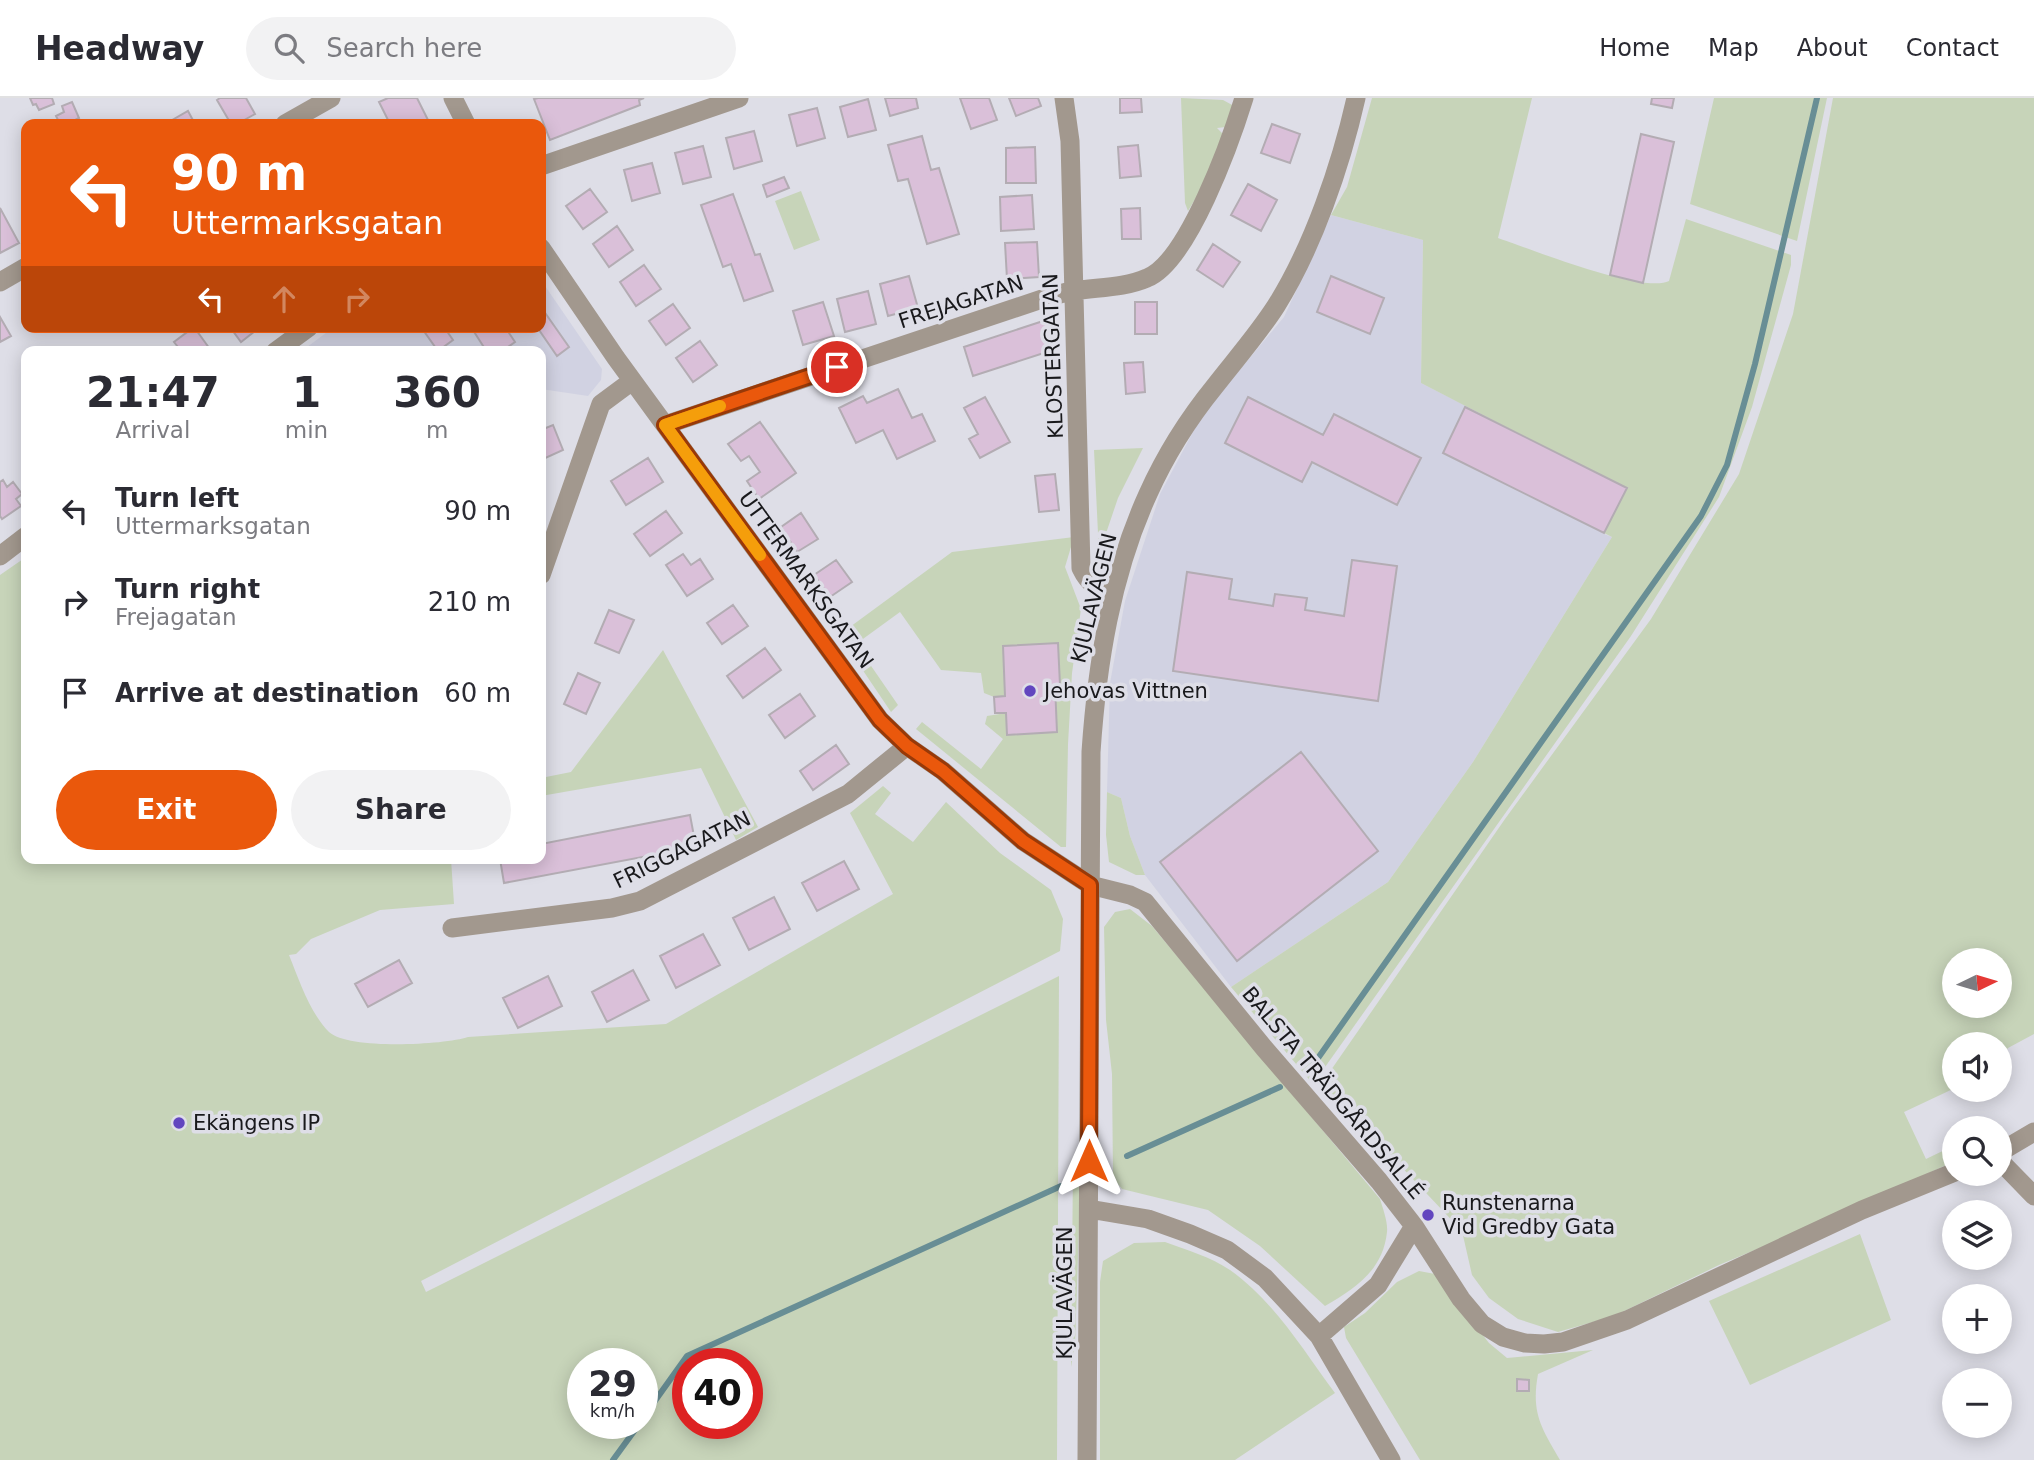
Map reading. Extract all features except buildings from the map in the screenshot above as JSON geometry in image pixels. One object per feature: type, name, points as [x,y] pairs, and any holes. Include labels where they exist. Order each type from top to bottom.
[{"type":"street","points":[[294,119],[331,98]]},
{"type":"street","points":[[453,98],[464,119]]},
{"type":"street","points":[[546,164],[739,98]]},
{"type":"street","name":"KLOSTERGATAN","points":[[1064,98],[1070,141],[1081,568],[1094,587],[1114,593]]},
{"type":"street","name":"FREJAGATAN","points":[[665,425],[1073,291],[1136,282],[1156,274],[1167,265],[1210,190],[1244,98]]},
{"type":"street","name":"KJULAVÄGEN","points":[[1087,1460],[1091,752],[1094,703],[1114,593],[1125,552],[1148,493],[1179,438],[1214,387],[1248,347],[1278,304],[1305,249],[1335,176],[1356,98]]},
{"type":"street","name":"UTTERMARKSGATAN","points":[[546,255],[632,381],[880,720],[907,746],[943,771],[1023,841],[1090,885]]},
{"type":"street","points":[[0,282],[21,270]]},
{"type":"street","points":[[283,346],[301,333]]},
{"type":"street","points":[[546,561],[601,404],[632,381]]},
{"type":"street","points":[[0,556],[21,540]]},
{"type":"street","name":"FRIGGAGATAN","points":[[452,928],[612,908],[640,901],[848,794],[907,746]]},
{"type":"street","name":"BALSTA TRÄDGÅRDSALLÉ","points":[[1090,885],[1130,895],[1145,902],[1414,1226],[1461,1299],[1482,1324],[1503,1337],[1525,1343],[1563,1342],[1628,1320],[1793,1242],[1942,1178]]},
{"type":"street","points":[[2012,1145],[2034,1132]]},
{"type":"street","points":[[2012,1173],[2034,1196]]},
{"type":"street","points":[[1089,1209],[1148,1219],[1190,1234],[1227,1250],[1265,1278],[1319,1336],[1391,1460]]},
{"type":"street","points":[[1319,1336],[1378,1285],[1414,1226]]},
{"type":"shaded area","points":[[1331,215],[1423,240],[1421,383],[1627,488],[1604,534],[1612,537],[1473,762],[1388,882],[1231,987],[1145,875],[1130,836],[1121,798],[1107,792],[1110,683],[1125,601],[1160,494],[1202,415],[1284,317]]},
{"type":"shaded area","points":[[546,287],[602,369],[601,380],[588,396],[546,390],[546,346],[308,346],[326,333],[546,333]]},
{"type":"green space","points":[[1181,98],[1223,100],[1234,106],[1226,127],[1217,128],[1224,135],[1200,191],[1188,211],[1185,203]]},
{"type":"green space","points":[[1372,98],[1532,98],[1498,238],[1612,276],[1656,283],[1669,281],[1686,219],[1791,255],[1791,265],[1752,407],[1719,497],[1631,636],[1313,1084],[1231,987],[1388,882],[1473,762],[1612,537],[1604,533],[1626,489],[1421,383],[1423,240],[1331,215],[1347,187]]},
{"type":"green space","points":[[1714,98],[1827,98],[1797,241],[1690,204]]},
{"type":"green space","points":[[1833,98],[2034,98],[2034,1034],[2012,1046],[2012,1032],[1942,1032],[1942,1094],[1904,1112],[1926,1159],[1942,1151],[1942,1167],[1719,1265],[1614,1316],[1558,1332],[1518,1319],[1489,1298],[1472,1275],[1462,1231],[1322,1083],[1505,819],[1651,619],[1739,474],[1793,314]]},
{"type":"green space","points":[[801,191],[820,240],[794,250],[775,201]]},
{"type":"green space","points":[[1143,448],[1118,498],[1099,554],[1094,450]]},
{"type":"green space","points":[[1074,537],[1065,567],[1081,609],[1072,673],[1066,847],[1061,847],[916,729],[922,722],[981,769],[1003,739],[985,724],[987,716],[1006,713],[1008,735],[1057,732],[1055,685],[1060,685],[1058,643],[1003,646],[1005,696],[994,697],[984,693],[981,673],[941,670],[900,612],[856,644],[898,705],[891,712],[839,635],[952,552]]},
{"type":"green space","name":"Ekängens IP","points":[[21,560],[21,864],[451,864],[454,904],[380,910],[311,939],[296,954],[289,955],[306,996],[322,1024],[339,1038],[355,1042],[418,1044],[468,1037],[666,1024],[893,894],[850,813],[883,786],[891,793],[875,814],[913,842],[946,802],[1000,853],[1051,890],[1063,919],[1060,951],[421,1281],[426,1292],[1059,976],[1057,1460],[0,1460],[0,575]]},
{"type":"green space","points":[[663,650],[758,827],[736,840],[701,768],[546,795],[546,777],[571,772]]},
{"type":"green space","points":[[1107,792],[1121,798],[1130,836],[1145,875],[1136,875],[1109,862],[1106,835]]},
{"type":"green space","points":[[1130,909],[1152,926],[1380,1199],[1387,1228],[1380,1257],[1357,1285],[1325,1306],[1260,1246],[1208,1210],[1122,1189],[1113,1178],[1112,1074],[1106,1020],[1104,927],[1115,912]]},
{"type":"green space","points":[[1073,1166],[1081,1167],[1075,1345],[1071,1367]]},
{"type":"green space","points":[[1860,1234],[1891,1320],[1750,1385],[1709,1301]]},
{"type":"green space","points":[[1165,1242],[1215,1261],[1246,1283],[1275,1312],[1335,1393],[1235,1460],[1100,1460],[1100,1282],[1103,1261],[1134,1243]]},
{"type":"green space","points":[[1419,1271],[1435,1274],[1489,1343],[1507,1358],[1593,1350],[1538,1374],[1536,1399],[1539,1419],[1560,1460],[1420,1460],[1346,1338],[1344,1327],[1365,1313],[1397,1282]]},
{"type":"waterway","points":[[1311,1068],[1701,516],[1727,465],[1755,364],[1817,98]]},
{"type":"waterway","points":[[1127,1156],[1280,1087]]},
{"type":"waterway","points":[[658,1397],[687,1356],[1061,1186]]},
{"type":"waterway","points":[[613,1460],[628,1439]]},
{"type":"slow traffic","points":[[720,406],[665,425],[760,555]]},
{"type":"place","name":"Jehovas Vittnen","points":[[1030,691]]},
{"type":"place","name":"Ekängens IP","points":[[179,1123]]},
{"type":"place","name":"Runstenarna Vid Gredby Gata","points":[[1428,1215]]},
{"type":"route","points":[[837,367],[665,425],[880,720],[907,746],[943,771],[1023,841],[1090,885],[1089,1161]]}]
